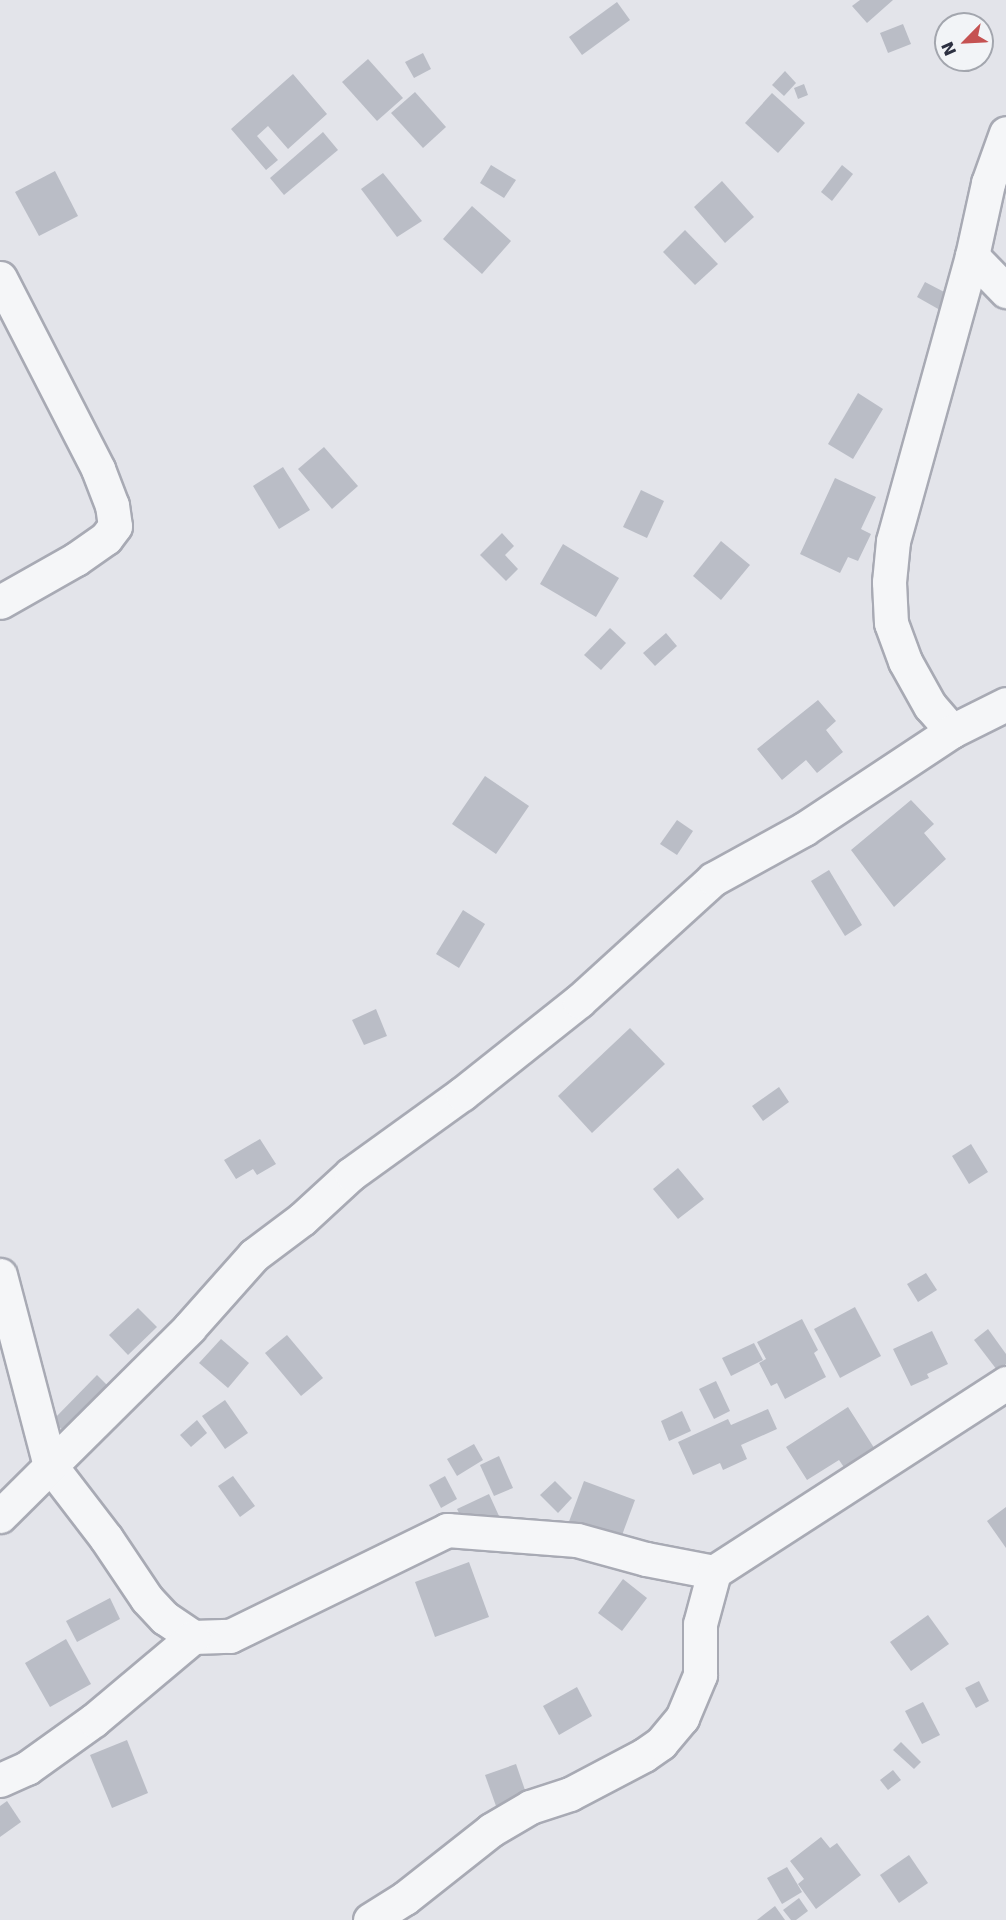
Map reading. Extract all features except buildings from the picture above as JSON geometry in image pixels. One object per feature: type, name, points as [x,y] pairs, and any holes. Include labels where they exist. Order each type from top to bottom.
[{"type":"street","points":[[952,731],[930,706],[905,661],[891,623],[889,582],[893,541],[972,256],[988,183],[1006,133]]},
{"type":"street","points":[[972,256],[1006,291]]},
{"type":"street","points":[[0,278],[98,469],[112,505],[115,526],[106,538],[76,559],[0,603]]},
{"type":"street","points":[[0,1516],[189,1328],[254,1255],[302,1219],[351,1174],[462,1094],[579,1001],[713,879],[804,829],[952,731],[1004,711]]},
{"type":"street","points":[[0,1275],[50,1465],[106,1538],[147,1599],[171,1623],[193,1637],[230,1636],[447,1530],[577,1540],[646,1559],[714,1572]]},
{"type":"street","points":[[370,1920],[405,1898],[491,1830],[530,1807],[570,1794],[644,1755],[661,1743],[682,1718],[700,1675],[700,1624],[714,1572],[1006,1383]]},
{"type":"street","points":[[0,1780],[27,1768],[102,1714],[193,1637]]}]
